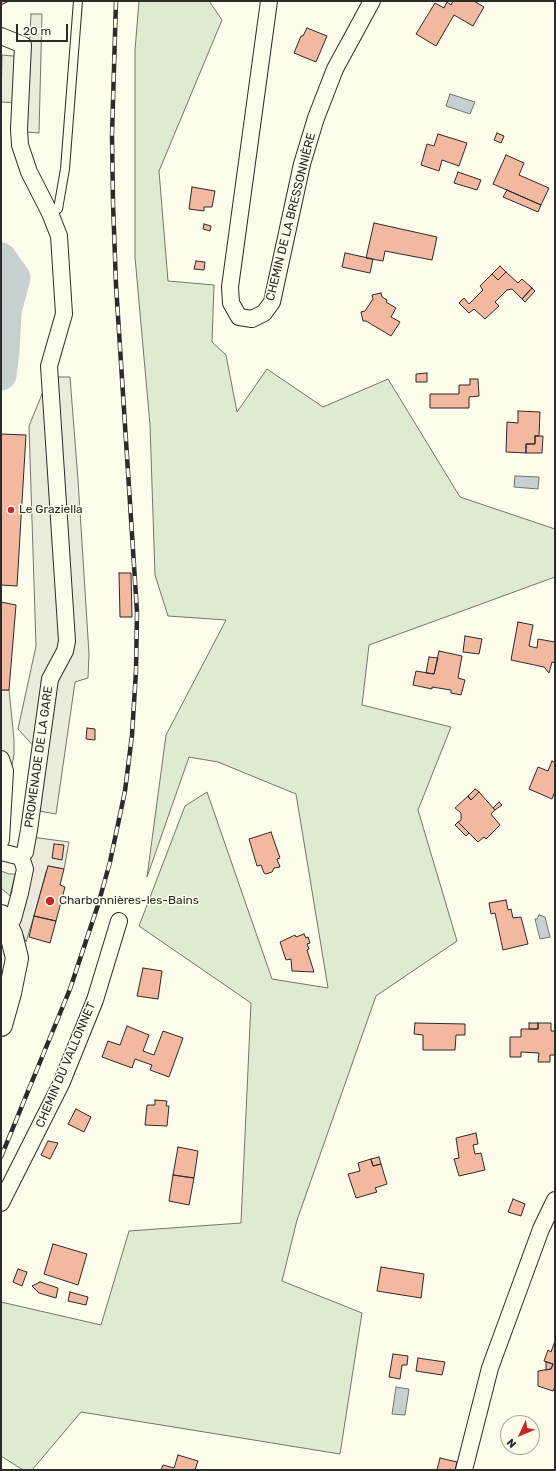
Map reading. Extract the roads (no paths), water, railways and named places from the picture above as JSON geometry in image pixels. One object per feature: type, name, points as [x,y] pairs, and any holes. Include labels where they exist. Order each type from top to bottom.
[{"type":"street","name":"CHEMIN DE LA BRESSONNIÈRE","points":[[268,1],[230,287],[230,303],[239,316],[252,319],[264,313],[272,302],[302,164],[316,118],[335,69],[372,1]]},
{"type":"street","name":"PROMENADE DE LA GARE","points":[[1,36],[23,45],[19,129],[20,146],[29,172],[50,213],[58,236],[64,314],[49,366],[67,641],[65,651],[50,679],[29,830],[25,852],[21,857]]},
{"type":"street","points":[[1,759],[5,771],[1,840]]},
{"type":"street","points":[[1,852],[21,857],[25,869],[13,919],[4,919],[11,934],[16,958],[10,993],[1,1025]]},
{"type":"street","name":"CHEMIN DU VALLONNET","points":[[1,1203],[61,1084],[95,1000],[119,921]]},
{"type":"street","points":[[464,1470],[490,1368],[541,1229],[555,1200]]},
{"type":"lane","points":[[50,213],[58,209],[65,169],[78,1]]},
{"type":"waterway","points":[[1,258],[15,278],[6,311],[1,375]]},
{"type":"railway","points":[[1,1157],[70,989],[98,905],[110,862],[125,791],[132,735],[136,671],[137,612],[116,285],[113,203],[112,135],[116,1]]},
{"type":"place","name":"Le Graziella","points":[[11,510]]},
{"type":"place","name":"Charbonnières-les-Bains","points":[[50,901]]}]
